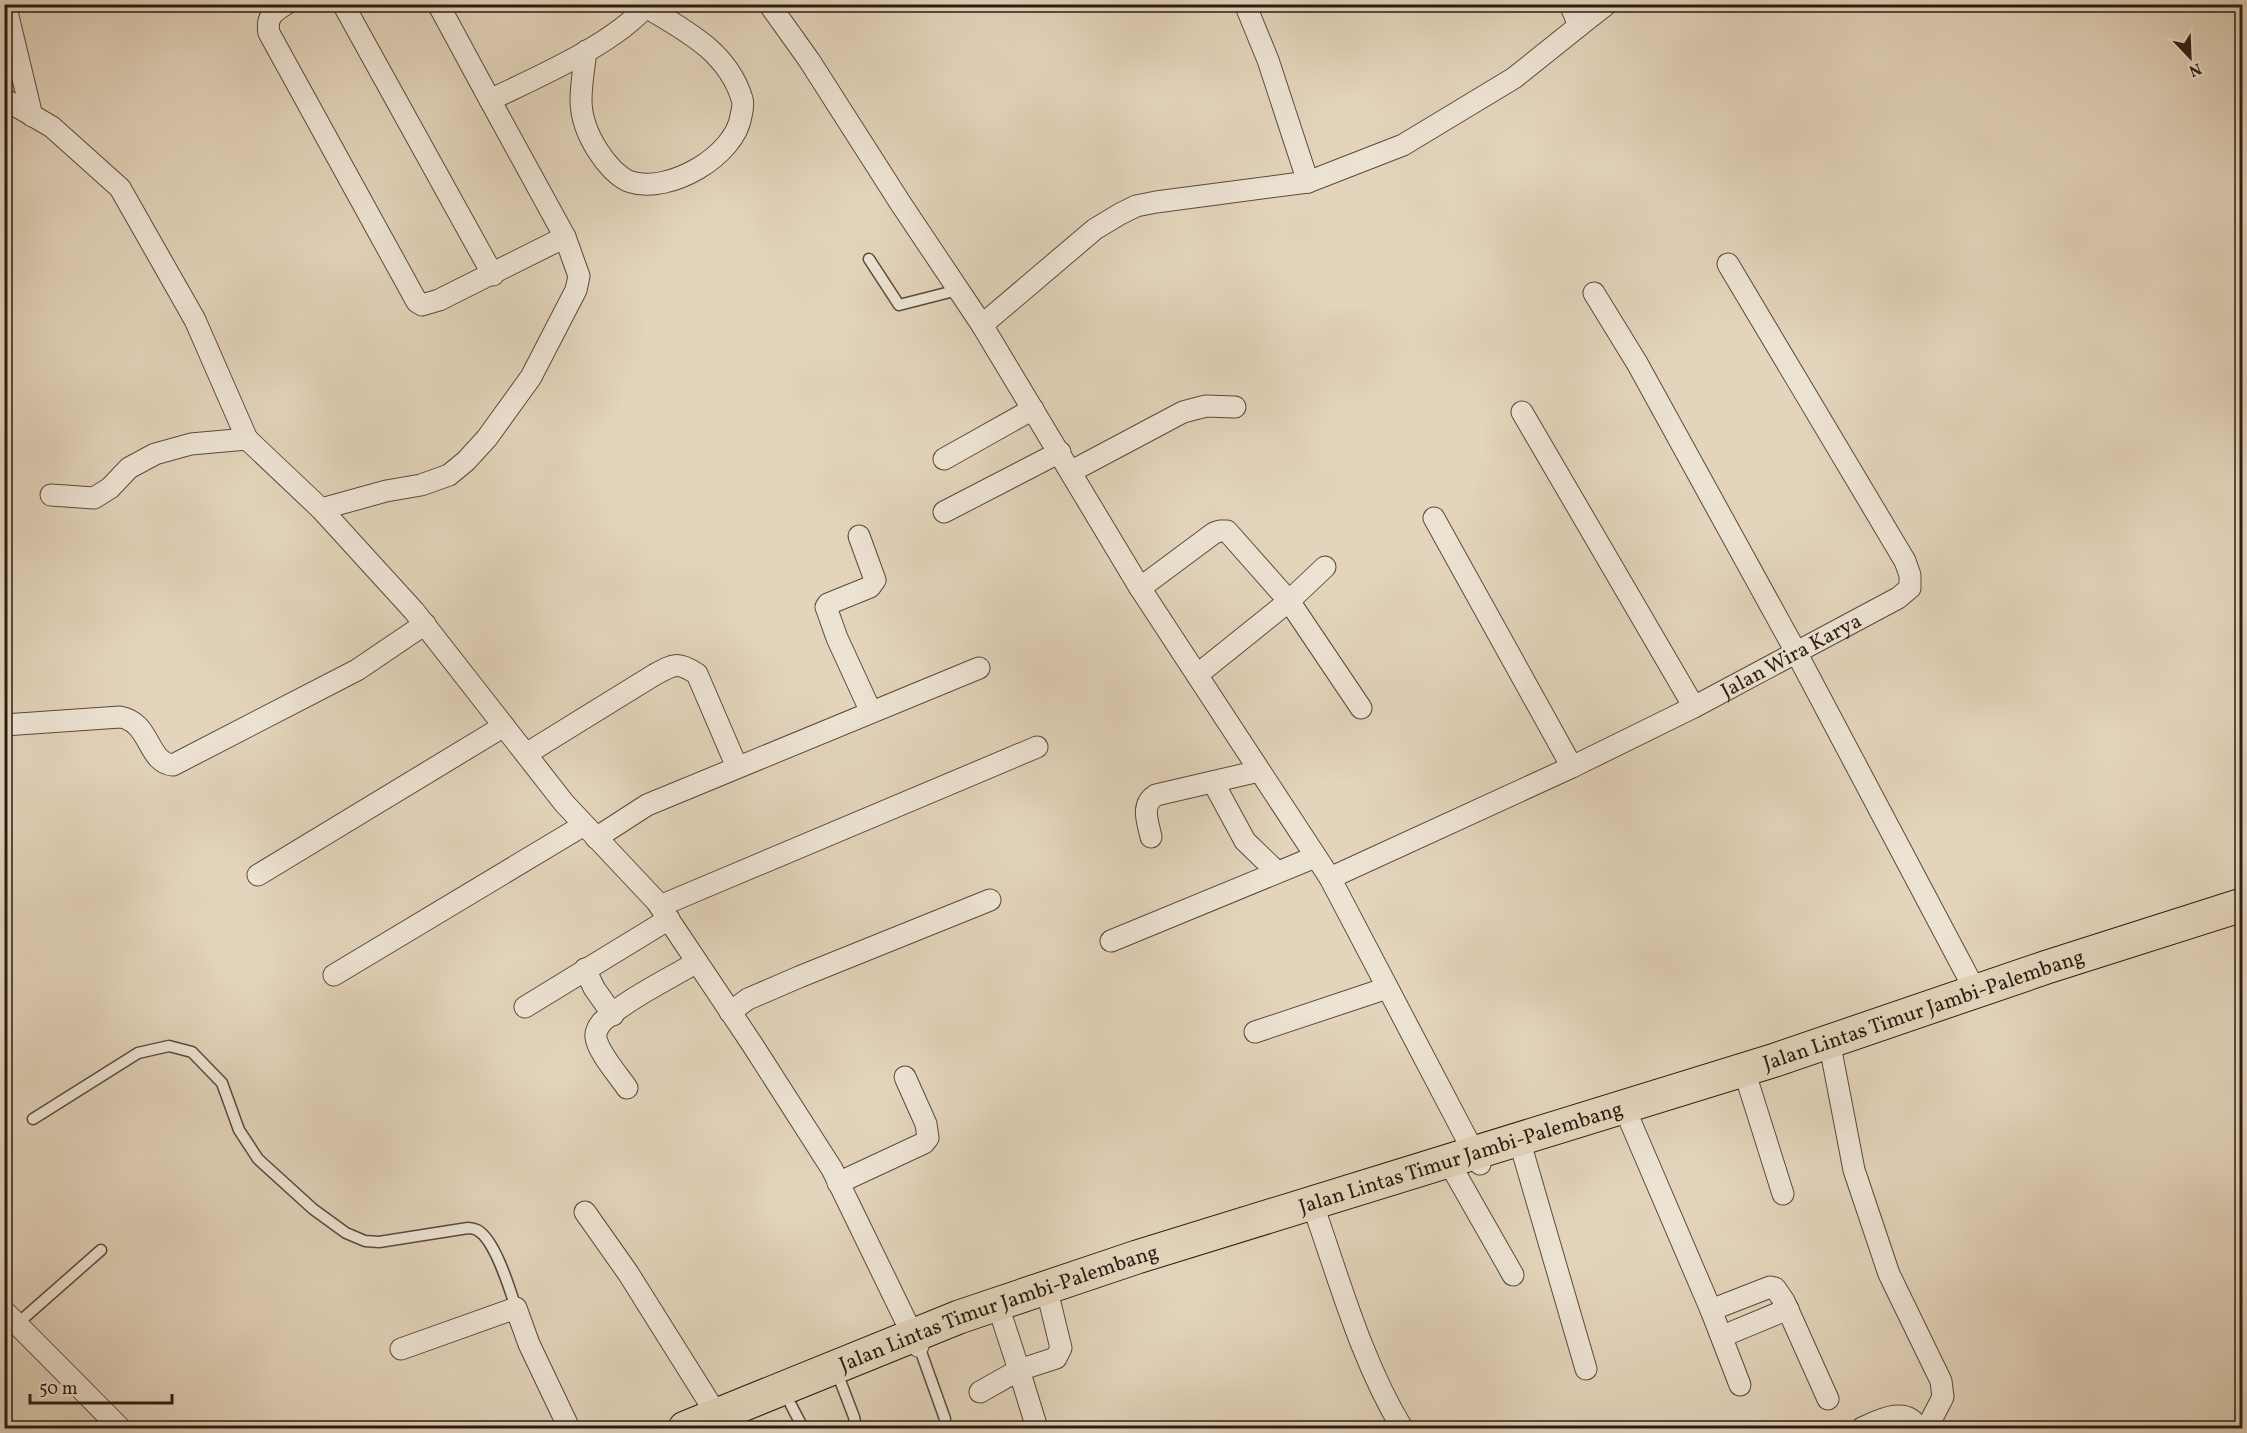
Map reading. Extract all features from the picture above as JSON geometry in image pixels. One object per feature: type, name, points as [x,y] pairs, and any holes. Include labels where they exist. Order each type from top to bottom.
[{"type":"highway","name":"Jalan Lintas Timur Jambi-Palembang","points":[[726,1422],[917,1342],[968,1329],[1317,1217],[1976,992],[2242,905]]},
{"type":"highway","name":"Jalan Lintas Timur Jambi-Palembang","points":[[685,1428],[796,1416],[841,1383],[959,1317],[1137,1257],[1470,1164],[1522,1153],[1630,1121],[2242,926]]},
{"type":"street","points":[[286,4],[269,17],[267,24],[269,33],[411,296],[417,302],[422,305],[428,304],[493,275],[565,237]]},
{"type":"street","points":[[343,4],[493,275]]},
{"type":"street","points":[[321,509],[386,490],[421,485],[448,475],[466,461],[487,438],[531,377],[576,290],[579,276],[565,237],[438,4]]},
{"type":"street","points":[[769,4],[825,84],[982,325],[1072,471],[1140,588],[1330,878],[1387,988],[1470,1164],[1513,1275]]},
{"type":"street","points":[[1245,4],[1268,60],[1308,182]]},
{"type":"street","points":[[1570,4],[1578,26]]},
{"type":"street","points":[[982,325],[1095,229],[1136,206],[1185,197],[1308,182],[1403,145],[1453,117],[1514,78],[1607,4]]},
{"type":"street","points":[[490,100],[586,51],[610,36],[647,6],[688,32],[717,55],[733,76],[743,101],[739,129],[722,151],[693,172],[653,185],[629,182],[605,162],[588,136],[581,102],[586,51]]},
{"type":"street","points":[[8,16],[32,116]]},
{"type":"street","points":[[4,99],[52,127],[120,188],[195,320],[247,440],[321,509],[419,617],[564,803],[664,913],[730,1012],[838,1183],[917,1342]]},
{"type":"street","name":"Jalan Wira Karya","points":[[1330,878],[1572,767],[1694,707],[1898,598],[1910,588],[1910,575],[1905,561],[1761,323],[1728,264]]},
{"type":"street","points":[[1593,293],[1637,363],[1796,652],[1976,992]]},
{"type":"street","points":[[1072,471],[1183,412],[1206,406],[1235,407]]},
{"type":"street","points":[[944,459],[1033,409]]},
{"type":"street","points":[[1522,412],[1694,707]]},
{"type":"street","points":[[51,495],[94,498],[110,488],[129,468],[155,454],[191,444],[247,440]]},
{"type":"street","points":[[944,512],[1060,452]]},
{"type":"street","points":[[1434,518],[1572,767]]},
{"type":"street","points":[[1140,588],[1214,533],[1227,531],[1289,601],[1361,708]]},
{"type":"street","points":[[859,536],[875,580],[870,587],[828,604],[826,608],[837,638],[871,712]]},
{"type":"street","points":[[1197,675],[1289,601],[1325,567]]},
{"type":"street","points":[[4,726],[128,718],[141,728],[160,761],[173,765],[357,670],[419,617]]},
{"type":"street","points":[[526,754],[674,664],[686,666],[697,675],[737,767]]},
{"type":"street","points":[[334,975],[590,831],[646,805],[979,668]]},
{"type":"street","points":[[258,875],[504,726]]},
{"type":"street","points":[[525,1007],[585,969],[664,913],[1037,747]]},
{"type":"street","points":[[1151,837],[1146,809],[1149,799],[1156,795],[1259,771]]},
{"type":"street","points":[[1213,782],[1245,842],[1276,871]]},
{"type":"street","points":[[1111,941],[1276,871],[1315,857]]},
{"type":"street","points":[[730,1012],[748,999],[799,977],[990,900]]},
{"type":"street","points":[[627,1088],[599,1048],[596,1038],[602,1022],[697,962]]},
{"type":"street","points":[[585,969],[594,988],[613,1015]]},
{"type":"street","points":[[1255,1032],[1387,988]]},
{"type":"street","points":[[1832,1056],[1854,1170],[1889,1274],[1941,1381],[1943,1396],[1927,1428]]},
{"type":"street","points":[[838,1183],[924,1143],[928,1138],[926,1124],[905,1077]]},
{"type":"street","points":[[1748,1083],[1783,1194]]},
{"type":"street","points":[[1630,1121],[1723,1336],[1740,1385]]},
{"type":"street","points":[[1522,1153],[1586,1370]]},
{"type":"street","points":[[585,1212],[726,1422]]},
{"type":"street","points":[[1317,1217],[1349,1311],[1373,1372],[1402,1428]]},
{"type":"street","points":[[1711,1310],[1770,1287],[1777,1290],[1788,1309],[1828,1399]]},
{"type":"street","points":[[980,1392],[1019,1370],[1046,1362],[1060,1354],[1050,1303]]},
{"type":"street","points":[[401,1348],[516,1308],[529,1344],[569,1428]]},
{"type":"street","points":[[1723,1336],[1788,1309]]},
{"type":"street","points":[[11,1317],[120,1428]]},
{"type":"street","points":[[1002,1318],[1037,1428]]},
{"type":"street","points":[[1862,1428],[1888,1416],[1903,1417],[1916,1424],[1918,1428]]},
{"type":"lane","points":[[870,259],[899,305],[958,290]]},
{"type":"lane","points":[[33,1119],[138,1053],[169,1046],[192,1052],[222,1083],[239,1130],[258,1159],[313,1209],[346,1233],[365,1241],[379,1242],[468,1228],[476,1229],[491,1245],[516,1308]]},
{"type":"lane","points":[[11,1317],[101,1250]]},
{"type":"lane","points":[[917,1342],[945,1419]]},
{"type":"lane","points":[[841,1383],[856,1428]]}]
